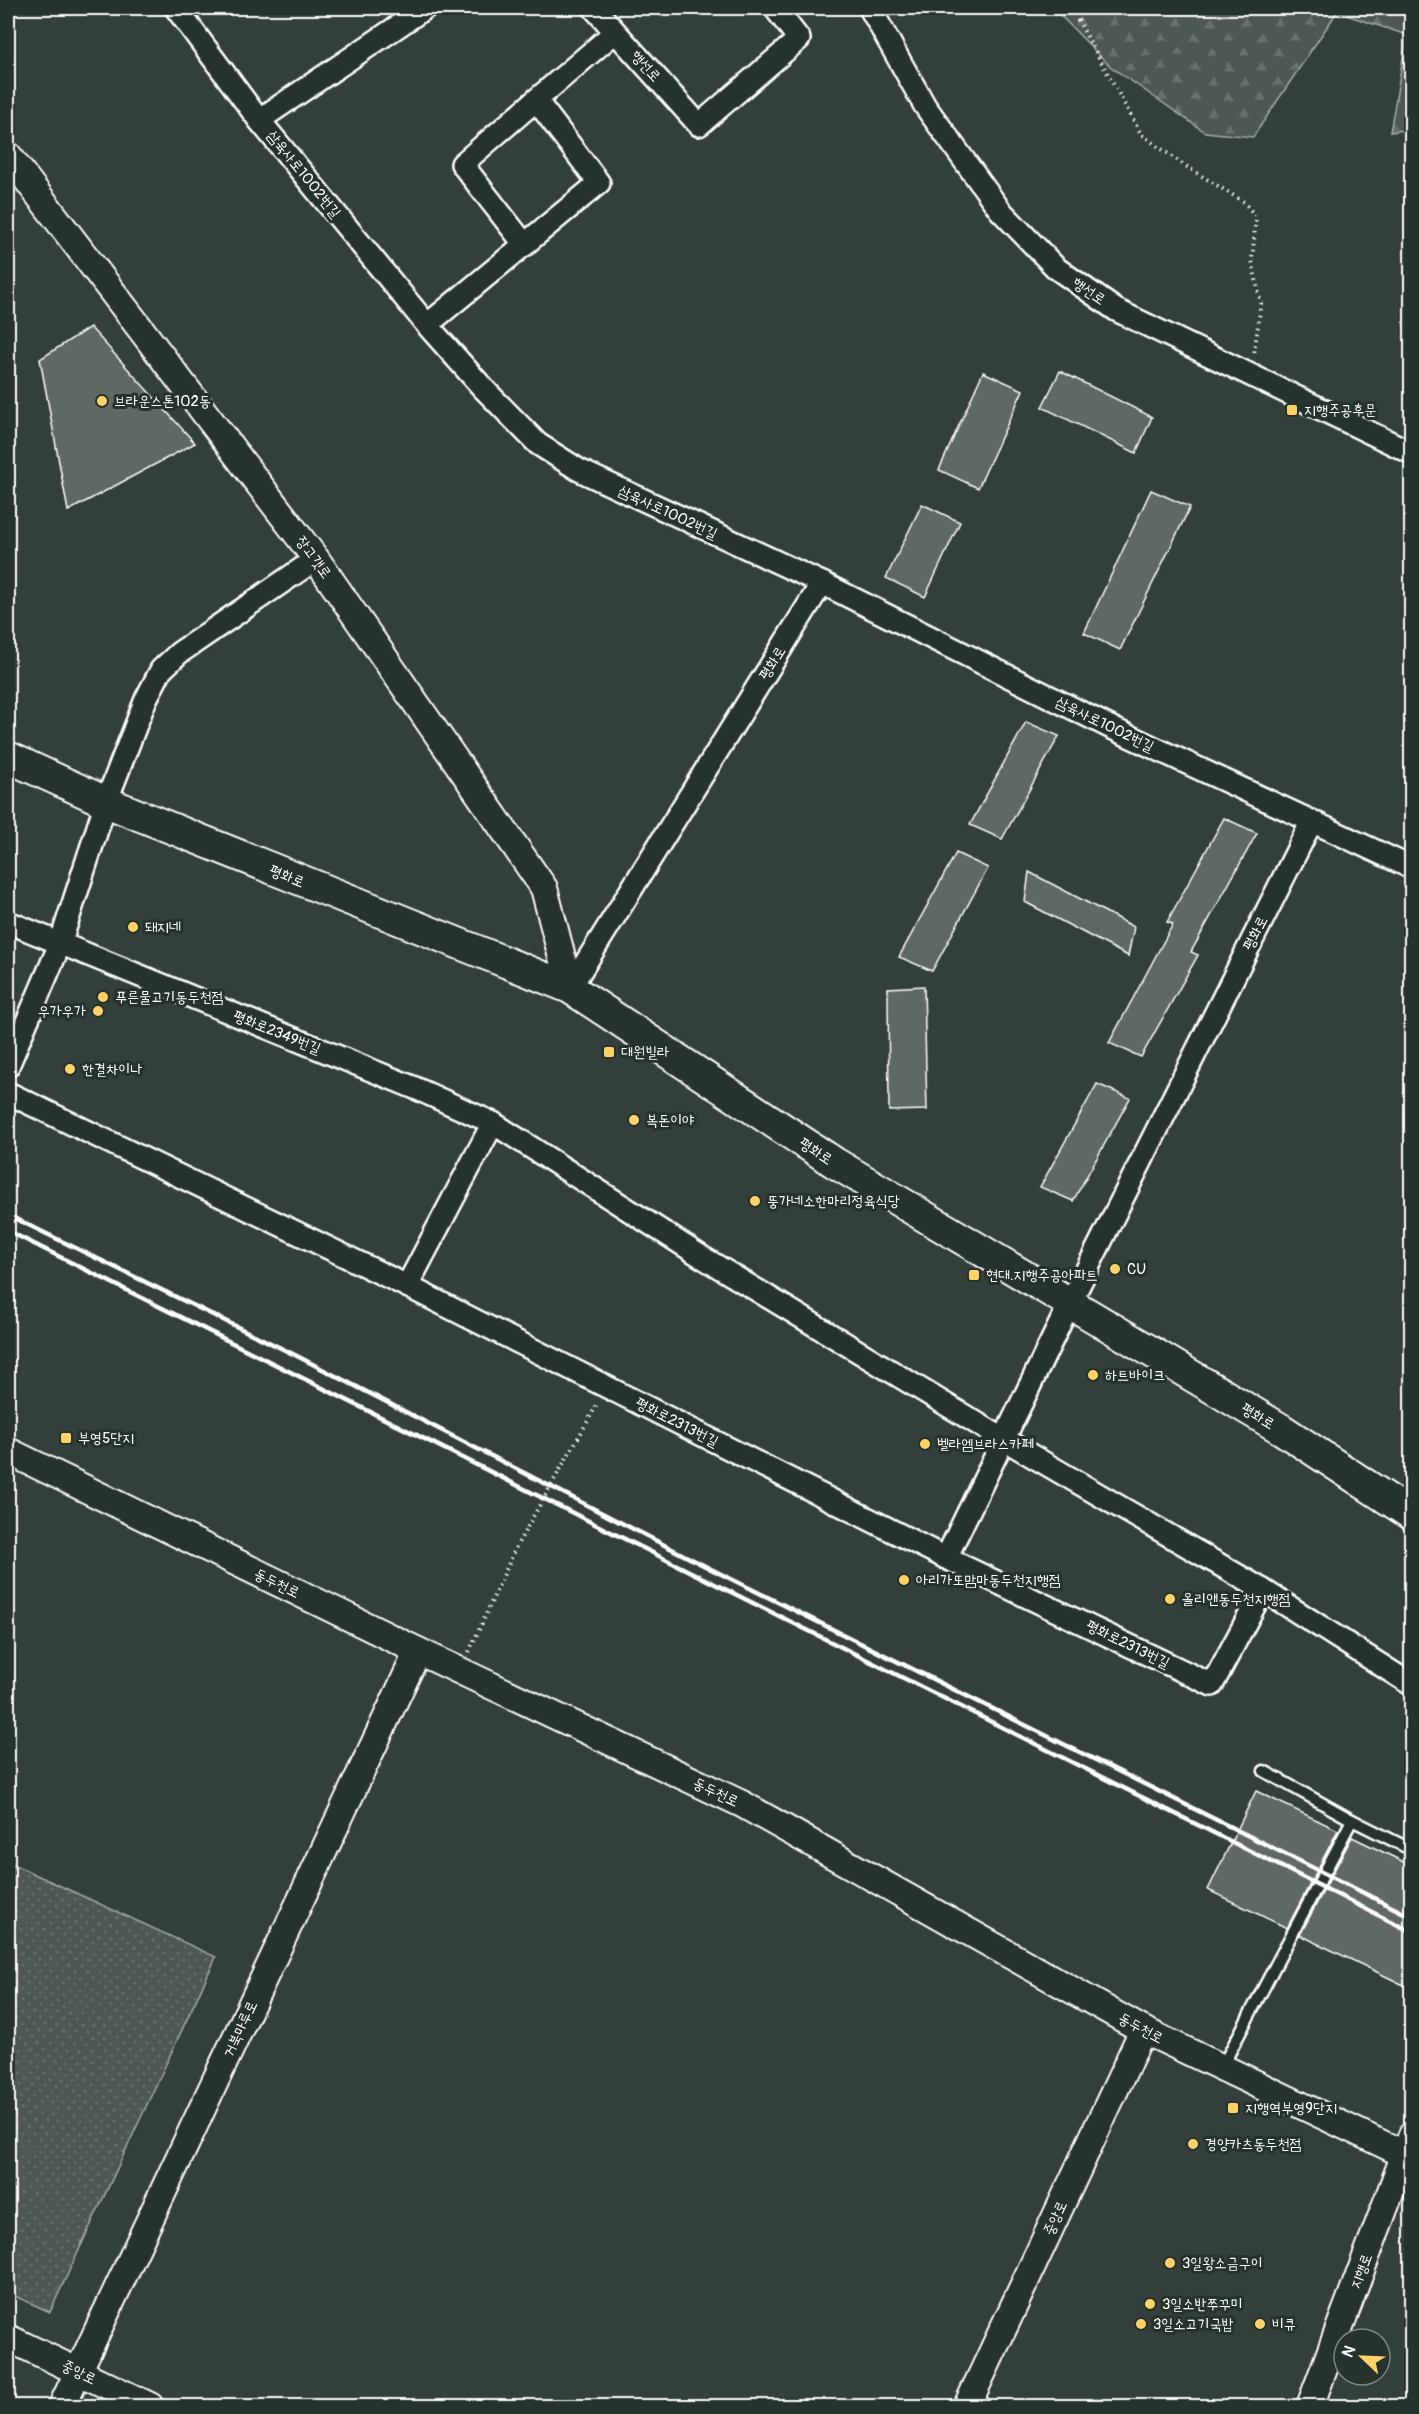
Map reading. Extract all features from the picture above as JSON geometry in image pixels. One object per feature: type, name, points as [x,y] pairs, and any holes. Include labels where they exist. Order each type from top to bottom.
[{"type":"main road","name":"평화로","points":[[8,757],[106,802],[570,988],[835,1163],[1281,1429],[1412,1515]]},
{"type":"street","name":"삼육사로1002번길","points":[[176,8],[259,120],[427,325],[538,444],[579,470],[822,583],[1104,724],[1412,868]]},
{"type":"street","points":[[259,120],[425,8]]},
{"type":"street","name":"행선로","points":[[594,8],[699,125],[799,39],[776,8]]},
{"type":"street","name":"행선로","points":[[870,8],[925,106],[1000,210],[1056,268],[1116,310],[1412,453]]},
{"type":"street","points":[[525,245],[462,164],[615,32]]},
{"type":"street","points":[[427,325],[599,183],[536,100]]},
{"type":"street","name":"장고갯로","points":[[8,155],[316,559],[544,888],[570,988]]},
{"type":"street","points":[[8,1066],[60,944],[106,802],[146,699],[161,670],[179,653],[316,559]]},
{"type":"street","name":"평화로","points":[[570,988],[822,583]]},
{"type":"street","name":"평화로","points":[[1070,1303],[1312,820]]},
{"type":"street","name":"평화로2349번길","points":[[8,922],[415,1088],[492,1123]]},
{"type":"street","points":[[8,1093],[407,1286],[492,1123],[702,1257],[1003,1439],[1263,1590],[1412,1685]]},
{"type":"street","name":"평화로2313번길","points":[[407,1286],[946,1558],[1212,1685],[1263,1590]]},
{"type":"street","points":[[946,1558],[1070,1303]]},
{"type":"street","name":"동두천로","points":[[8,1451],[418,1652],[742,1804],[1143,2030],[1221,2068],[1409,2149]]},
{"type":"street","name":"거북마루로","points":[[62,2406],[418,1652]]},
{"type":"street","name":"중앙로","points":[[967,2406],[1143,2030]]},
{"type":"street","name":"지행로","points":[[1310,2406],[1409,2149]]},
{"type":"street","name":"중앙로","points":[[8,2338],[150,2406]]},
{"type":"lane","points":[[1264,1771],[1412,1850]]},
{"type":"lane","points":[[1221,2068],[1352,1820]]},
{"type":"path","points":[[1079,8],[1078,20],[1141,134],[1184,165],[1245,202],[1256,217],[1252,260],[1261,304],[1251,376]]},
{"type":"path","points":[[461,1672],[517,1545],[607,1387]]},
{"type":"green space","points":[[1053,8],[1411,8],[1411,129],[1390,132],[1407,35],[1337,12],[1253,137],[1205,132],[1111,67]]},
{"type":"green space","points":[[8,1862],[216,1957],[50,2312],[8,2293]]},
{"type":"building","name":"브라운스톤102동","points":[[90,327],[195,443],[68,511],[40,359]]},
{"type":"building","points":[[1060,371],[1152,417],[1136,453],[1042,407]]},
{"type":"building","points":[[983,372],[1023,390],[978,488],[939,470]]},
{"type":"building","points":[[1151,490],[1190,507],[1120,650],[1084,633]]},
{"type":"building","points":[[922,504],[960,522],[925,597],[886,578]]},
{"type":"building","points":[[1026,722],[1059,736],[1002,839],[970,825]]},
{"type":"building","points":[[1224,818],[1257,833],[1191,952],[1198,955],[1141,1057],[1109,1043],[1173,924],[1167,922]]},
{"type":"building","points":[[956,853],[988,868],[932,971],[899,957]]},
{"type":"building","points":[[1029,872],[1134,927],[1128,956],[1025,902]]},
{"type":"building","points":[[924,986],[927,1110],[889,1111],[888,988]]},
{"type":"building","points":[[1097,1084],[1130,1098],[1073,1201],[1040,1187]]},
{"type":"building","points":[[1256,1791],[1338,1830],[1287,1928],[1208,1890]]},
{"type":"building","points":[[1352,1837],[1412,1866],[1412,1989],[1300,1935]]},
{"type":"railway","points":[[8,1215],[295,1355],[709,1568],[1412,1917]]},
{"type":"railway","points":[[8,1231],[1412,1932]]},
{"type":"place","name":"브라운스톤102동","points":[[102,401]]},
{"type":"place","name":"지행주공후문","points":[[1292,410]]},
{"type":"place","name":"돼지네","points":[[133,927]]},
{"type":"place","name":"푸른물고기동두천점","points":[[103,997]]},
{"type":"place","name":"우가우가","points":[[98,1011]]},
{"type":"place","name":"대원빌라","points":[[609,1052]]},
{"type":"place","name":"한결차이나","points":[[70,1069]]},
{"type":"place","name":"복돈이야","points":[[634,1120]]},
{"type":"place","name":"뚱가네소한마리정육식당","points":[[755,1201]]},
{"type":"place","name":"CU","points":[[1115,1269]]},
{"type":"place","name":"현대.지행주공아파트","points":[[974,1275]]},
{"type":"place","name":"하트바이크","points":[[1093,1375]]},
{"type":"place","name":"부영5단지","points":[[66,1438]]},
{"type":"place","name":"벨라엠브라스카페","points":[[925,1444]]},
{"type":"place","name":"아리가또맘마동두천지행점","points":[[904,1580]]},
{"type":"place","name":"올리앤동두천지행점","points":[[1170,1599]]},
{"type":"place","name":"지행역부영9단지","points":[[1233,2108]]},
{"type":"place","name":"경양카츠동두천점","points":[[1193,2144]]},
{"type":"place","name":"3일왕소금구이","points":[[1170,2263]]},
{"type":"place","name":"3일소반쭈꾸미","points":[[1150,2304]]},
{"type":"place","name":"3일소고기국밥","points":[[1141,2324]]},
{"type":"place","name":"비큐","points":[[1260,2324]]}]
